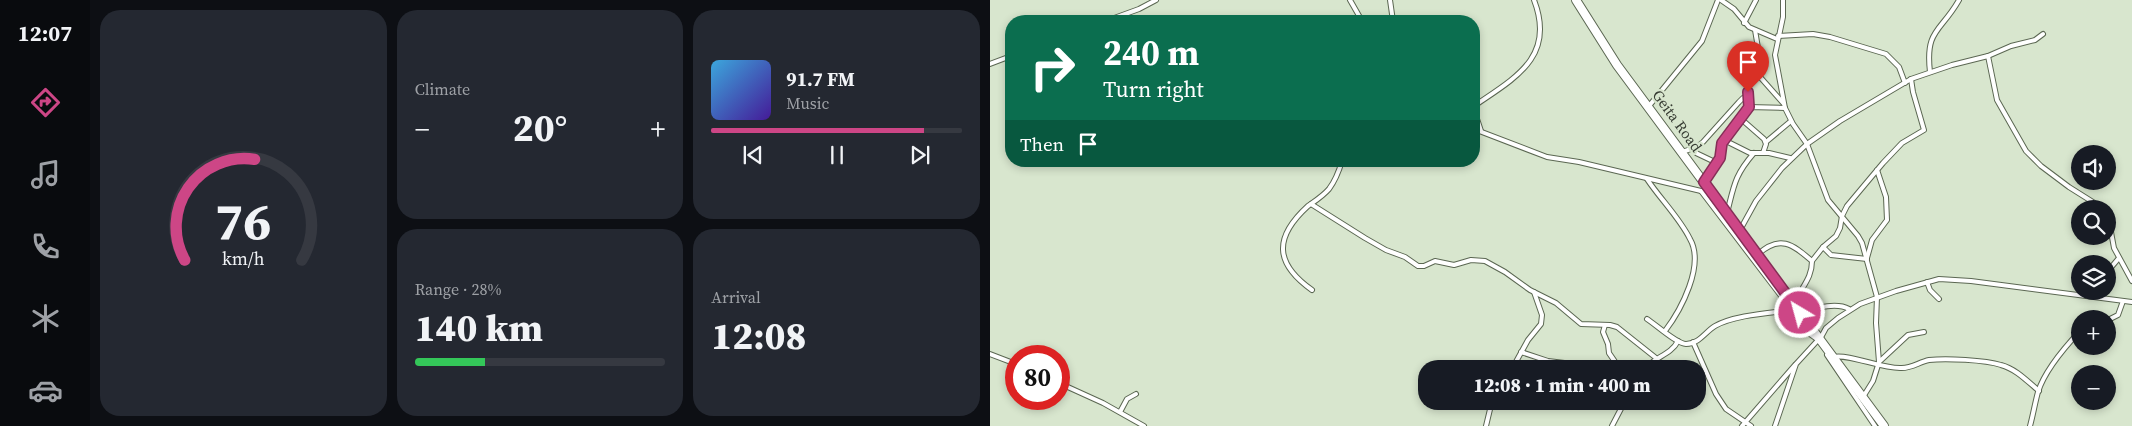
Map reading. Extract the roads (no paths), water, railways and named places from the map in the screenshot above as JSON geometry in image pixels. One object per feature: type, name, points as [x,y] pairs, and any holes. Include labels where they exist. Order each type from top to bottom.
[{"type":"highway","name":"Geita Road","points":[[1576,0],[1617,65],[1717,198],[1793,308],[1800,313],[1884,426]]},
{"type":"street","points":[[1122,15],[1156,0]]},
{"type":"street","points":[[1350,0],[1359,15]]},
{"type":"street","points":[[1390,0],[1392,15]]},
{"type":"street","points":[[1480,104],[1522,70],[1536,50],[1541,37],[1541,23],[1534,0]]},
{"type":"street","points":[[1649,106],[1702,41],[1719,0],[1734,9],[1744,23],[1755,30],[1778,38],[1813,34],[1830,36],[1886,54],[1899,67],[1905,83]]},
{"type":"street","points":[[1744,23],[1756,0]]},
{"type":"street","points":[[1783,0],[1783,17],[1778,38],[1776,61],[1785,106],[1791,121],[1807,144],[1828,200],[1858,236],[1867,258],[1877,297],[1876,323],[1879,364],[1873,381],[1863,398]]},
{"type":"street","points":[[1930,72],[1928,53],[1932,37],[1959,0]]},
{"type":"street","points":[[1704,182],[1720,158],[1721,146],[1724,140],[1749,107],[1747,81],[1753,69],[1760,64],[1755,30]]},
{"type":"street","points":[[1740,231],[1756,201],[1790,158],[1840,121],[1912,79],[1988,56],[2011,46],[2035,40],[2043,34]]},
{"type":"street","points":[[1988,56],[1997,100],[2026,151],[2041,166],[2069,187],[2092,200]]},
{"type":"street","points":[[990,64],[1005,58]]},
{"type":"street","points":[[1753,69],[1785,106]]},
{"type":"street","points":[[1793,308],[1800,291],[1812,272],[1812,261],[1823,247],[1836,236],[1847,206],[1902,143],[1924,130],[1911,85],[1912,79]]},
{"type":"street","points":[[1682,152],[1696,147],[1703,142],[1743,98],[1749,100]]},
{"type":"street","points":[[1749,107],[1785,106]]},
{"type":"street","points":[[1740,118],[1761,135],[1766,142]]},
{"type":"street","points":[[1763,153],[1766,142],[1791,121]]},
{"type":"street","points":[[1480,128],[1481,131],[1547,157],[1580,162],[1701,192],[1717,198]]},
{"type":"street","points":[[1724,140],[1754,154],[1763,153],[1790,158]]},
{"type":"street","points":[[1696,147],[1698,155],[1717,163]]},
{"type":"street","points":[[1727,213],[1735,180],[1742,167],[1754,154]]},
{"type":"street","points":[[1312,290],[1297,279],[1287,264],[1282,243],[1287,230],[1311,204],[1328,190],[1340,167]]},
{"type":"street","points":[[1867,258],[1872,240],[1887,220],[1886,197],[1877,170]]},
{"type":"street","points":[[1647,180],[1684,230],[1694,248],[1694,266],[1684,302],[1665,331]]},
{"type":"street","points":[[1701,192],[1793,308],[1810,334],[1819,340],[1856,401],[1875,426]]},
{"type":"street","points":[[1311,204],[1365,238],[1386,250],[1405,256],[1418,266],[1424,266],[1435,261],[1454,265],[1478,260],[1506,272],[1534,292],[1556,303],[1581,324],[1617,327],[1656,358],[1673,348],[1678,341]]},
{"type":"street","points":[[1757,255],[1769,245],[1784,242],[1792,245],[1812,261]]},
{"type":"street","points":[[2114,245],[2132,281]]},
{"type":"street","points":[[1823,247],[1831,255],[1867,258]]},
{"type":"street","points":[[2116,262],[2119,258]]},
{"type":"street","points":[[1742,426],[1819,340],[1826,328],[1850,309],[1877,297],[1939,280],[1971,281],[2071,295]]},
{"type":"street","points":[[1927,282],[1930,290],[1939,299]]},
{"type":"street","points":[[1517,360],[1542,320],[1534,292]]},
{"type":"street","points":[[2112,300],[2132,302]]},
{"type":"street","points":[[2116,316],[2123,301]]},
{"type":"street","points":[[1800,313],[1811,309],[1833,306],[1850,309]]},
{"type":"street","points":[[1647,319],[1678,341],[1686,344],[1700,339],[1715,326],[1726,322],[1793,308]]},
{"type":"street","points":[[1605,325],[1603,332],[1608,344],[1609,353],[1614,360]]},
{"type":"street","points":[[1879,364],[1908,335],[1924,332]]},
{"type":"street","points":[[1693,342],[1716,394],[1726,409],[1751,426]]},
{"type":"street","points":[[2030,426],[2038,391],[2050,368],[2071,343]]},
{"type":"street","points":[[1521,352],[1545,360]]},
{"type":"street","points":[[990,354],[1005,360]]},
{"type":"street","points":[[1832,358],[1842,356],[1908,368],[1921,362],[1949,359],[2002,365],[2020,374],[2038,391]]},
{"type":"street","points":[[1775,426],[1796,364]]},
{"type":"street","points":[[1070,388],[1120,412],[1144,426]]},
{"type":"street","points":[[1120,412],[1127,399],[1136,394]]},
{"type":"street","points":[[1486,426],[1490,410]]},
{"type":"street","points":[[1612,426],[1621,410]]}]
